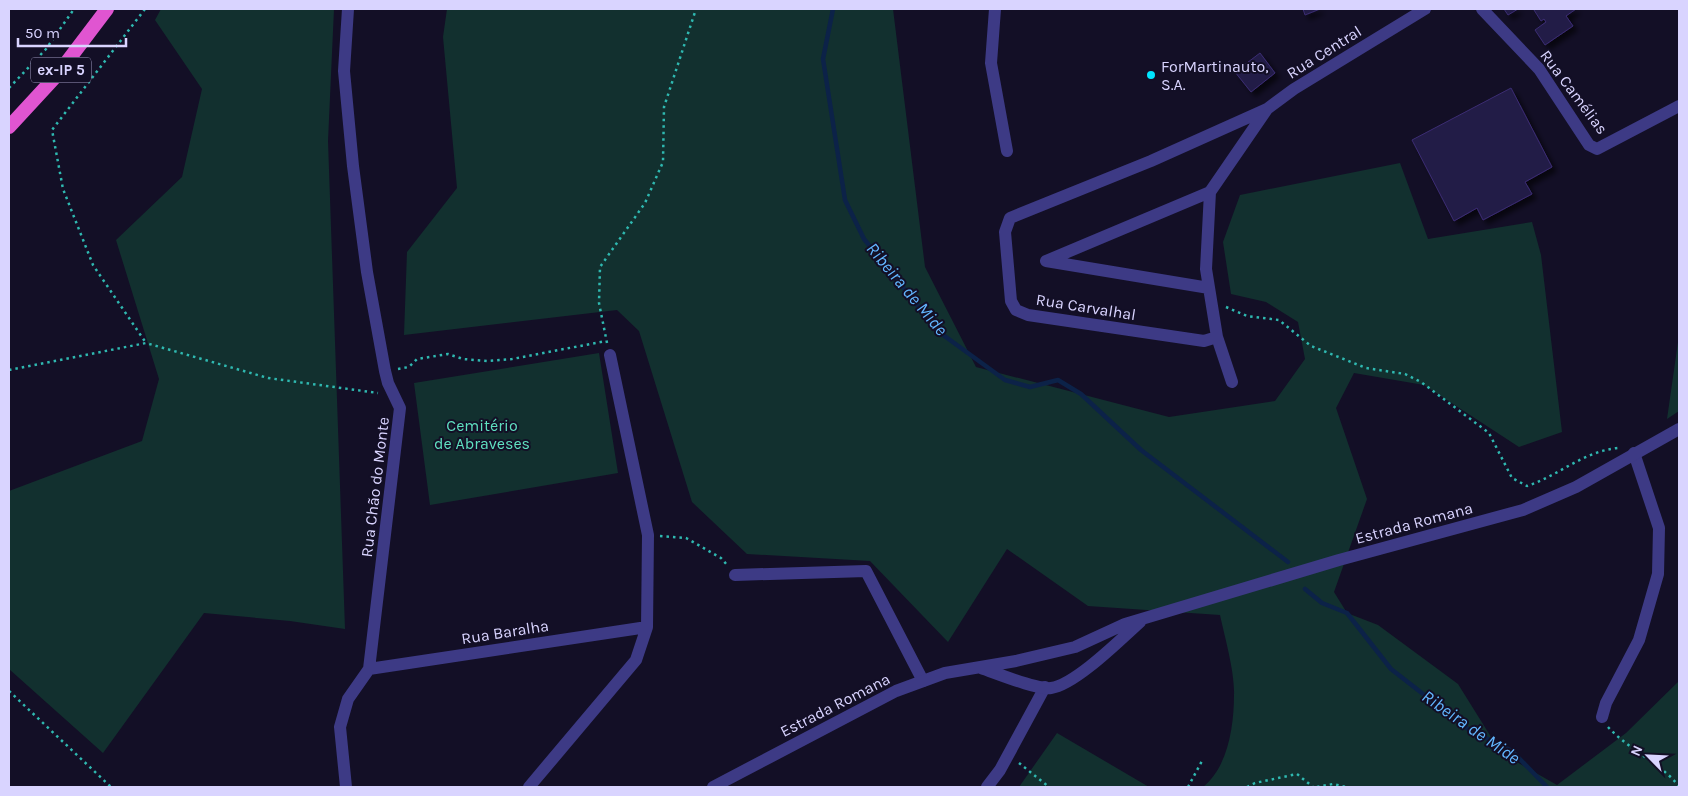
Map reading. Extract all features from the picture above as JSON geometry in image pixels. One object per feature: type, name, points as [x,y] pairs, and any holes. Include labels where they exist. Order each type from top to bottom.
[{"type":"highway","name":"ex-IP 5","points":[[9,127],[57,75],[107,9]]},
{"type":"street","name":"Rua Chão do Monte","points":[[346,787],[340,727],[348,699],[369,669],[400,408],[385,371],[367,272],[353,166],[344,71],[348,9]]},
{"type":"street","points":[[995,9],[991,63],[1007,152]]},
{"type":"street","name":"Rua Central","points":[[1267,109],[1294,89],[1425,9]]},
{"type":"street","name":"Rua Camélias","points":[[1482,9],[1539,69],[1589,145],[1598,148],[1679,106]]},
{"type":"street","points":[[1232,382],[1217,337],[1206,269],[1210,192],[1267,109]]},
{"type":"street","name":"Rua Carvalhal","points":[[1217,337],[1204,341],[1028,315],[1016,310],[1011,301],[1006,232],[1010,218],[1151,161],[1267,109]]},
{"type":"street","points":[[1209,288],[1046,261],[1210,192]]},
{"type":"street","points":[[529,787],[636,660],[647,627],[648,535],[610,355]]},
{"type":"street","name":"Estrada Romana","points":[[713,787],[896,691],[944,673],[1075,648],[1110,630],[1145,618],[1339,560],[1523,510],[1576,487],[1679,429]]},
{"type":"street","points":[[1602,717],[1606,703],[1639,640],[1658,574],[1659,528],[1634,453]]},
{"type":"street","points":[[735,575],[866,571],[923,681]]},
{"type":"street","name":"Estrada Romana","points":[[978,668],[1051,688],[1077,676],[1145,618]]},
{"type":"street","name":"Rua Baralha","points":[[369,669],[647,627]]},
{"type":"street","points":[[987,787],[1008,756],[1045,687]]},
{"type":"path","points":[[9,88],[46,49],[74,9]]},
{"type":"path","points":[[145,9],[52,130],[63,189],[93,265],[146,343]]},
{"type":"path","points":[[610,355],[599,303],[600,267],[645,203],[663,162],[664,107],[696,9]]},
{"type":"path","points":[[1210,303],[1220,304],[1247,316],[1279,320],[1311,346],[1366,368],[1405,374],[1421,382],[1489,433],[1512,478],[1527,486],[1540,482],[1572,464],[1601,451],[1616,448],[1634,453]]},
{"type":"path","points":[[385,371],[409,367],[417,358],[448,354],[463,359],[487,361],[512,359],[607,341]]},
{"type":"path","points":[[9,370],[146,343],[268,378],[394,396]]},
{"type":"path","points":[[648,535],[686,538],[721,558],[735,575]]},
{"type":"path","points":[[9,691],[110,787]]},
{"type":"path","points":[[1602,717],[1606,726],[1615,735],[1655,762],[1679,786]]},
{"type":"path","points":[[1008,756],[1049,787]]},
{"type":"path","points":[[1188,787],[1203,759]]},
{"type":"path","points":[[1247,787],[1255,782],[1297,774],[1313,787]]},
{"type":"path","points":[[1317,787],[1333,784],[1346,787]]},
{"type":"green space","points":[[161,9],[334,9],[328,141],[345,629],[290,621],[204,613],[103,753],[9,669],[9,491],[142,441],[159,379],[116,240],[182,177],[202,89],[155,20]]},
{"type":"green space","points":[[447,9],[893,9],[925,267],[976,367],[1169,417],[1275,401],[1305,359],[1298,322],[1266,302],[1231,294],[1223,242],[1240,195],[1400,163],[1428,239],[1532,222],[1541,255],[1562,432],[1519,447],[1424,385],[1354,373],[1336,408],[1367,499],[1334,592],[1347,613],[1378,625],[1458,684],[1501,753],[1557,785],[1626,733],[1679,681],[1679,787],[1203,787],[1212,779],[1224,757],[1233,720],[1233,676],[1220,615],[1088,606],[1007,549],[948,642],[870,561],[747,554],[692,502],[639,331],[617,310],[404,335],[407,252],[457,188],[443,37]]},
{"type":"green space","points":[[1679,335],[1679,411],[1667,419]]},
{"type":"green space","name":"Cemitério de Abraveses","points":[[599,353],[618,473],[430,505],[414,383]]},
{"type":"green space","points":[[1057,733],[1149,787],[1019,787]]},
{"type":"building","points":[[1303,9],[1320,9],[1305,15]]},
{"type":"building","points":[[1504,9],[1518,9],[1508,15]]},
{"type":"building","points":[[1535,9],[1576,9],[1566,16],[1573,26],[1545,45],[1535,30],[1546,22],[1544,19],[1541,21]]},
{"type":"building","points":[[1260,53],[1275,73],[1251,92],[1235,72]]},
{"type":"building","points":[[1511,88],[1552,167],[1525,182],[1532,194],[1483,220],[1477,208],[1454,221],[1412,140]]},
{"type":"waterway","name":"Ribeira de Mide","points":[[833,9],[823,59],[845,200],[864,239],[939,332],[1005,380],[1030,387],[1058,380],[1081,394],[1141,450],[1288,562]]},
{"type":"waterway","name":"Ribeira de Mide","points":[[1305,589],[1322,603],[1347,613],[1391,669],[1468,729],[1512,751],[1547,787]]},
{"type":"place","name":"ForMartinauto, S.A.","points":[[1151,75]]}]
